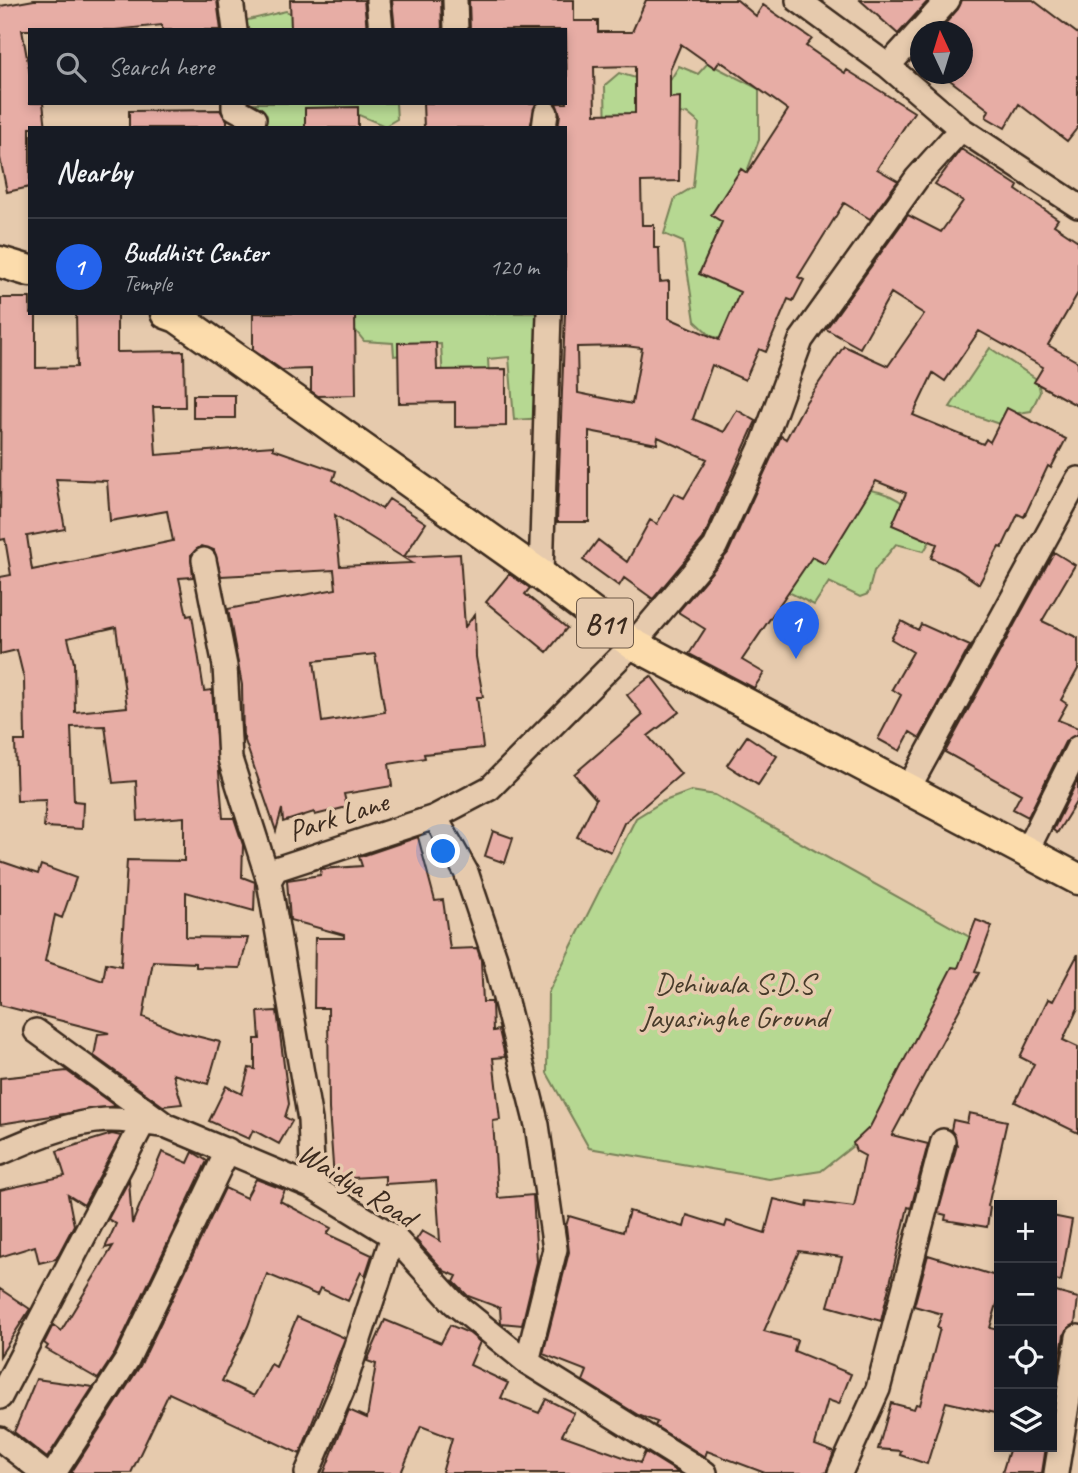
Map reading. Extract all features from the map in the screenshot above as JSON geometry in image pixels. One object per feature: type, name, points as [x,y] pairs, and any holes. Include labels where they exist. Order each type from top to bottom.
[{"type":"main road","points":[[0,262],[28,270]]},
{"type":"main road","name":"B11","points":[[172,315],[541,575],[633,644],[1078,879]]},
{"type":"street","points":[[231,0],[234,28]]},
{"type":"street","points":[[378,0],[381,28]]},
{"type":"street","points":[[455,0],[456,28]]},
{"type":"street","points":[[799,0],[888,66],[961,129],[1078,206]]},
{"type":"street","points":[[888,66],[948,0]]},
{"type":"street","points":[[234,105],[234,108],[254,119]]},
{"type":"street","name":"Park Lane","points":[[313,1187],[310,1120],[269,881],[276,869],[435,817],[490,788],[633,644],[711,553],[764,441],[801,340],[917,178],[961,129]]},
{"type":"street","points":[[541,575],[549,315]]},
{"type":"street","points":[[908,789],[1078,479]]},
{"type":"street","points":[[204,560],[225,666],[230,759],[269,881]]},
{"type":"street","points":[[1026,852],[1078,748]]},
{"type":"street","points":[[435,817],[466,872],[495,958],[537,1125],[555,1249],[527,1362]]},
{"type":"street","points":[[36,1031],[167,1126]]},
{"type":"street","name":"Waidya Road","points":[[0,1153],[40,1136],[105,1120],[143,1123],[167,1126],[313,1187],[393,1236],[454,1303],[527,1362],[705,1473]]},
{"type":"street","points":[[0,1397],[143,1123]]},
{"type":"street","points":[[840,1473],[878,1389],[943,1141]]},
{"type":"street","points":[[54,1473],[127,1360],[228,1150]]},
{"type":"street","points":[[307,1473],[343,1388],[393,1236]]},
{"type":"street","points":[[1056,1473],[1078,1337]]},
{"type":"street","points":[[0,1439],[44,1473]]},
{"type":"green space","points":[[286,11],[291,14],[295,28],[235,28],[235,23]]},
{"type":"green space","points":[[708,63],[759,89],[759,140],[728,221],[765,248],[732,342],[711,336],[695,321],[683,242],[664,234],[675,198],[693,187],[699,123],[687,113],[647,122],[606,139],[605,85],[619,73],[666,87],[679,66],[698,74]]},
{"type":"green space","points":[[236,105],[396,105],[397,119],[385,126],[347,110],[311,126],[254,126]]},
{"type":"green space","points":[[340,315],[549,315],[544,418],[514,420],[509,357],[488,359],[489,377],[443,381],[441,344],[402,346],[402,355],[394,356],[393,343],[364,341],[356,331],[340,323]]},
{"type":"green space","points":[[990,348],[1038,380],[1040,392],[1031,411],[1012,414],[1002,425],[950,407]]},
{"type":"green space","points":[[870,490],[890,496],[907,506],[932,538],[924,551],[896,544],[874,571],[868,594],[860,597],[829,582],[814,605],[711,553],[740,494],[793,523]]},
{"type":"green space","name":"Dehiwala S.D.S Jayasinghe Ground","points":[[691,791],[715,795],[973,939],[873,1130],[821,1171],[769,1179],[589,1148],[547,1073],[548,993],[636,818],[662,802]]},
{"type":"building","points":[[34,0],[217,0],[221,28],[162,28],[162,25],[22,30],[28,63],[28,105],[43,105],[46,126],[28,126],[28,187],[7,192],[0,158],[0,6]]},
{"type":"building","points":[[290,0],[364,0],[367,28],[291,28]]},
{"type":"building","points":[[392,0],[441,0],[442,28],[395,28]]},
{"type":"building","points":[[469,0],[574,0],[574,21],[598,21],[598,32],[632,32],[646,0],[737,0],[756,16],[763,5],[812,39],[806,46],[845,73],[847,70],[914,112],[877,169],[898,181],[870,219],[844,203],[798,277],[804,280],[793,301],[788,299],[766,352],[759,349],[745,380],[712,365],[693,419],[724,432],[737,410],[756,421],[703,539],[653,599],[624,578],[619,586],[583,560],[598,540],[627,562],[650,520],[657,524],[674,493],[684,498],[707,459],[658,437],[657,444],[589,431],[589,522],[557,522],[567,315],[567,126],[558,126],[560,114],[557,105],[567,105],[567,28],[470,28]],"holes":[[[681,44],[715,68],[720,61],[788,110],[747,173],[741,169],[711,215],[722,222],[699,274],[740,292],[719,340],[669,318],[669,281],[660,282],[659,248],[654,248],[654,225],[642,225],[641,182],[679,181],[680,97],[670,98],[670,70]],[[635,66],[635,113],[595,114],[594,67]],[[577,347],[642,348],[632,404],[578,393]]]},
{"type":"building","points":[[860,0],[929,0],[898,34]]},
{"type":"building","points":[[962,0],[1033,0],[1078,34],[1078,127],[1067,141],[1019,104],[1005,128],[986,117],[989,110],[955,84],[973,84],[973,21],[948,21]]},
{"type":"building","points":[[423,105],[536,105],[530,126],[424,126]]},
{"type":"building","points":[[358,107],[358,126],[305,126],[305,108]]},
{"type":"building","points":[[220,110],[227,120],[227,126],[129,126],[129,111]]},
{"type":"building","points":[[961,149],[1018,186],[1016,190],[1058,219],[1054,225],[1078,241],[1078,293],[1048,345],[1078,362],[1078,406],[1034,382],[1043,367],[979,331],[945,381],[933,373],[913,415],[983,444],[986,439],[990,442],[1007,408],[1066,439],[1051,468],[1048,466],[1024,517],[1018,514],[1002,548],[999,547],[979,584],[958,570],[931,558],[937,544],[892,525],[906,493],[876,481],[825,564],[812,557],[742,660],[764,673],[754,688],[689,654],[705,629],[678,612],[728,553],[781,436],[786,439],[806,402],[844,346],[888,366],[924,314],[891,293],[860,348],[826,329],[908,215],[941,232],[963,201],[935,184]]},
{"type":"building","points":[[1,298],[28,298],[28,315],[36,315],[36,368],[77,367],[76,315],[117,315],[117,352],[184,351],[185,407],[153,407],[156,455],[273,446],[273,449],[336,471],[333,480],[382,509],[389,499],[426,523],[404,557],[460,554],[465,627],[475,614],[476,657],[483,697],[477,697],[483,748],[424,754],[425,758],[389,764],[392,786],[344,794],[347,807],[315,815],[314,812],[283,822],[282,809],[276,831],[243,735],[243,745],[242,685],[228,609],[336,589],[334,570],[221,576],[214,550],[201,546],[191,555],[193,577],[179,578],[187,616],[192,615],[204,691],[212,690],[223,818],[234,818],[243,845],[242,877],[255,882],[254,911],[186,892],[186,937],[248,938],[240,968],[196,967],[196,963],[153,961],[143,1017],[176,1031],[220,1042],[208,1084],[173,1074],[182,1104],[163,1106],[94,1056],[98,1034],[109,1033],[0,1005],[0,861],[38,874],[41,865],[76,878],[62,918],[55,915],[45,961],[103,981],[106,963],[121,966],[127,860],[184,861],[184,817],[138,821],[136,781],[113,783],[105,726],[71,727],[74,801],[83,802],[82,829],[44,827],[46,800],[17,801],[15,741],[25,741],[24,679],[17,650],[0,654],[0,577],[11,575],[5,539],[0,540]],"holes":[[[56,479],[107,481],[110,521],[167,511],[173,541],[32,570],[27,536],[65,529]],[[335,515],[412,563],[340,566]],[[116,627],[127,707],[75,712],[74,663],[68,638]],[[375,654],[385,712],[322,722],[314,661]]]},
{"type":"building","points":[[253,315],[355,315],[356,395],[318,396],[311,391],[311,369],[282,370],[253,350]]},
{"type":"building","points":[[436,342],[437,370],[506,369],[506,426],[455,427],[455,402],[399,403],[398,343]]},
{"type":"building","points":[[193,395],[235,395],[235,418],[193,418]]},
{"type":"building","points":[[1054,552],[1075,565],[1042,621],[1078,638],[1078,669],[1061,700],[1067,704],[1058,720],[1078,728],[1078,734],[1065,742],[1028,817],[1013,809],[1021,794],[945,752]]},
{"type":"building","points":[[509,574],[530,588],[525,594],[567,628],[547,652],[486,602]]},
{"type":"building","points":[[901,621],[918,630],[921,624],[970,646],[920,738],[910,732],[900,751],[878,739],[901,695],[892,689],[913,652],[891,639]]},
{"type":"building","points":[[651,676],[679,712],[648,736],[681,774],[624,823],[611,852],[577,837],[596,799],[574,774],[643,715],[627,695]]},
{"type":"building","points":[[747,736],[777,756],[758,785],[727,765]]},
{"type":"building","points":[[1078,779],[1078,799],[1057,833],[1053,830]]},
{"type":"building","points":[[493,831],[513,838],[505,863],[485,856]]},
{"type":"building","points":[[418,837],[435,901],[443,900],[450,949],[477,948],[481,960],[483,1002],[492,1002],[493,1031],[499,1030],[504,1052],[505,1057],[493,1058],[500,1120],[493,1121],[498,1198],[533,1195],[537,1262],[522,1325],[501,1323],[500,1308],[468,1296],[454,1282],[457,1276],[444,1271],[416,1240],[422,1231],[440,1241],[436,1181],[385,1184],[385,1176],[334,1179],[329,1109],[328,1008],[314,1008],[315,938],[344,938],[344,935],[290,920],[287,880],[320,875],[321,869],[362,866],[359,857]]},
{"type":"building","points":[[976,920],[992,926],[975,972],[979,973],[892,1135],[928,1144],[911,1208],[908,1207],[881,1321],[828,1306],[842,1257],[799,1251],[764,1331],[797,1340],[794,1351],[851,1374],[839,1404],[828,1400],[815,1445],[834,1452],[826,1473],[765,1473],[707,1451],[705,1457],[655,1426],[657,1422],[638,1415],[583,1381],[587,1371],[543,1354],[569,1252],[566,1226],[569,1216],[623,1232],[629,1211],[684,1227],[687,1215],[725,1227],[727,1221],[765,1233],[774,1199],[807,1207],[808,1201],[854,1207],[865,1156],[856,1151],[853,1143],[870,1127],[952,967],[958,968]]},
{"type":"building","points":[[1078,954],[1078,1008],[1063,1040],[1078,1047],[1078,1133],[1015,1102],[1034,1064],[1020,1057],[1048,999],[1053,1001]]},
{"type":"building","points":[[277,1011],[289,1104],[285,1117],[292,1121],[279,1144],[253,1130],[249,1139],[209,1121],[226,1086],[242,1094],[249,1068],[255,1069],[255,1039],[260,1039],[258,1012]]},
{"type":"building","points":[[67,1071],[115,1106],[0,1124],[0,1078]]},
{"type":"building","points":[[969,1113],[1007,1121],[988,1206],[987,1227],[945,1220],[946,1215],[938,1213],[957,1145],[951,1130],[953,1120],[967,1123]]},
{"type":"building","points":[[112,1134],[121,1136],[84,1205],[68,1195],[74,1225],[56,1259],[39,1263],[35,1246],[0,1257],[0,1190],[65,1176],[57,1151]]},
{"type":"building","points":[[162,1152],[188,1163],[193,1152],[207,1161],[115,1353],[98,1379],[46,1349],[48,1346],[44,1343],[53,1325],[61,1331],[113,1246],[105,1248],[116,1224],[108,1219],[129,1180],[132,1224]]},
{"type":"building","points":[[256,1179],[285,1190],[280,1201],[331,1228],[327,1234],[372,1255],[365,1276],[361,1272],[348,1301],[320,1288],[317,1295],[267,1274],[248,1326],[222,1381],[254,1396],[271,1364],[276,1367],[297,1317],[345,1338],[300,1454],[169,1393],[131,1473],[71,1473],[140,1366],[225,1188],[246,1198]]},
{"type":"building","points":[[1057,1217],[1072,1220],[1061,1281],[1057,1281]]},
{"type":"building","points":[[928,1255],[994,1275],[994,1314],[990,1328],[994,1329],[994,1413],[946,1402],[927,1464],[900,1455],[901,1451],[878,1449],[891,1403],[914,1409],[916,1404],[920,1405],[940,1328],[937,1327],[942,1314],[914,1306]]},
{"type":"building","points":[[0,1289],[30,1309],[0,1356]]},
{"type":"building","points":[[1057,1292],[1078,1298],[1075,1324],[1064,1335],[1057,1376]]},
{"type":"building","points":[[385,1320],[441,1343],[450,1325],[469,1333],[480,1342],[470,1365],[508,1383],[501,1398],[539,1413],[546,1399],[574,1413],[562,1435],[640,1463],[645,1452],[679,1473],[442,1473],[452,1438],[421,1426],[401,1473],[324,1473],[349,1410],[367,1418],[376,1364],[367,1361]]},
{"type":"building","points":[[36,1379],[93,1387],[47,1458],[14,1432]]},
{"type":"building","points":[[1008,1452],[1045,1452],[1042,1473],[1002,1473]]},
{"type":"place","name":"Buddhist Center","points":[[796,659]]}]
